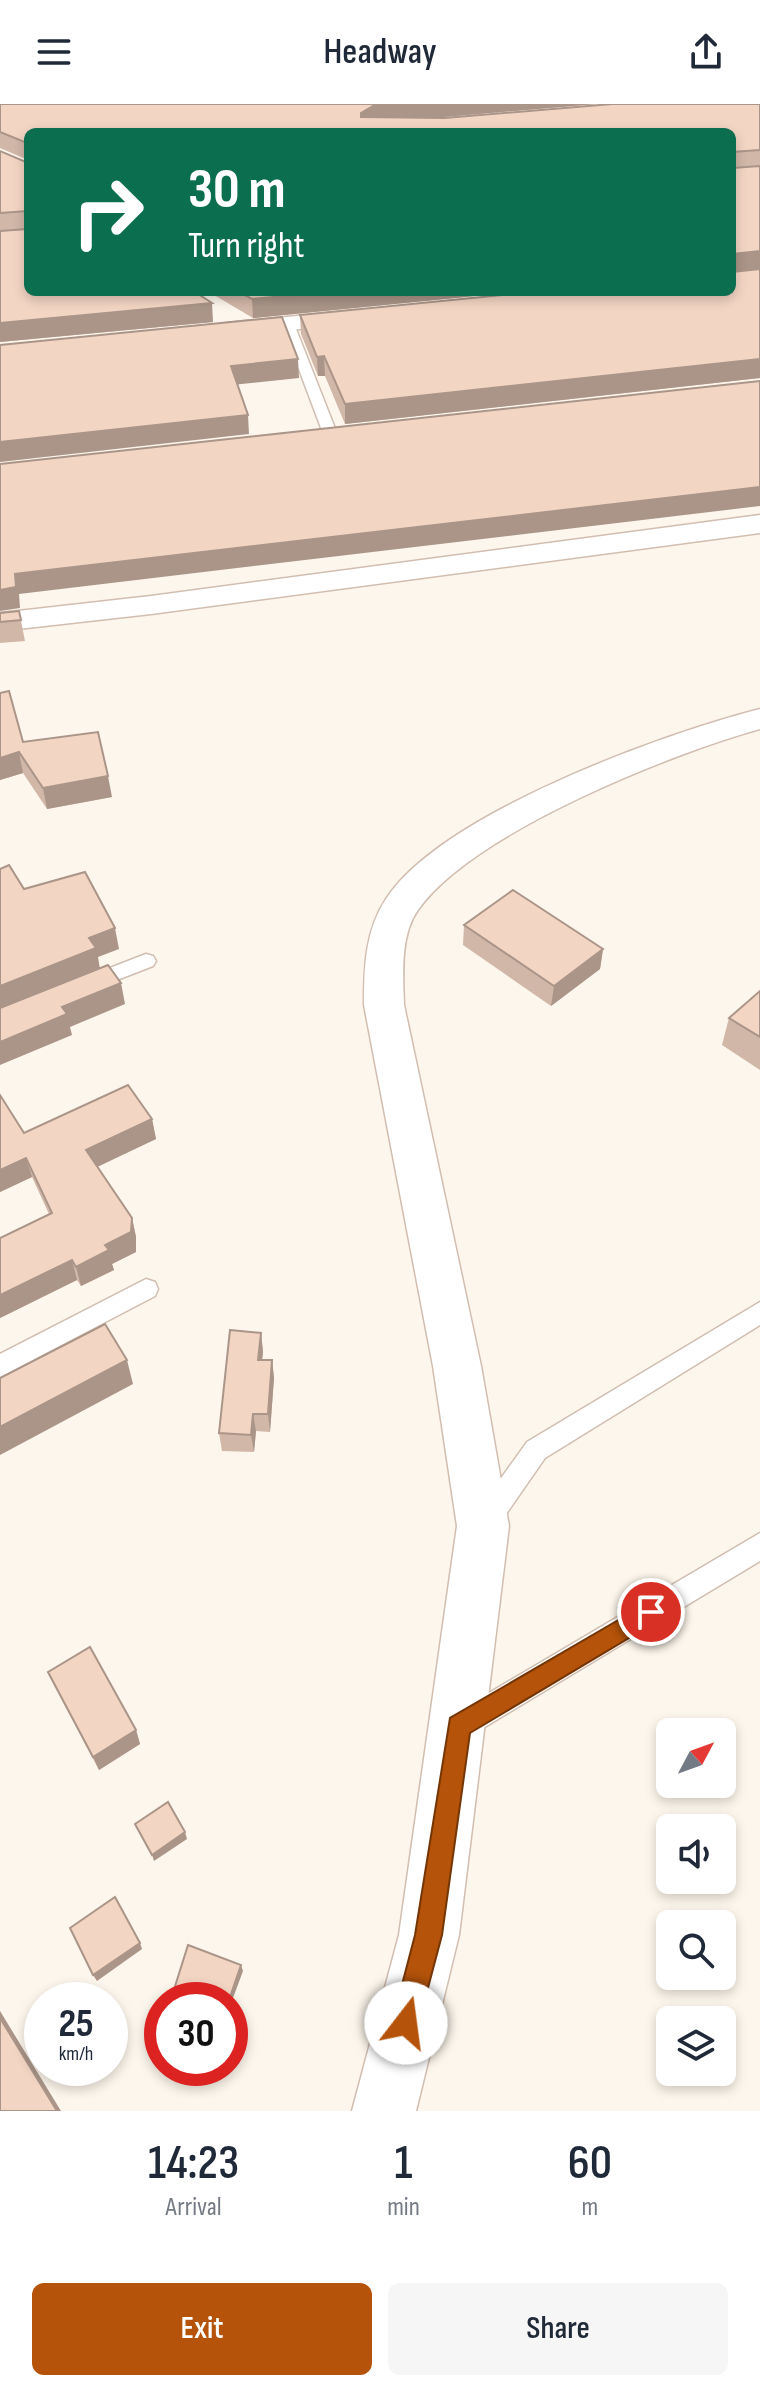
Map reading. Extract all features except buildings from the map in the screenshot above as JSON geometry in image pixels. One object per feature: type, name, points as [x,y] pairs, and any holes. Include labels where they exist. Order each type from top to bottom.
[{"type":"street","points":[[473,104],[503,127]]},
{"type":"street","points":[[465,124],[503,127],[527,119]]},
{"type":"street","points":[[210,306],[247,328]]},
{"type":"street","points":[[200,333],[382,315]]},
{"type":"street","points":[[300,440],[363,433]]},
{"type":"street","points":[[0,622],[183,601],[760,524]]},
{"type":"street","points":[[384,2111],[429,1935],[483,1526],[457,1366],[384,1005],[383,962],[392,925],[403,902],[423,881],[452,857],[502,826],[597,777],[691,738],[760,719]]},
{"type":"lane","points":[[288,324],[331,436]]},
{"type":"lane","points":[[73,991],[146,961]]},
{"type":"lane","points":[[0,1366],[146,1289]]},
{"type":"lane","points":[[483,1526],[536,1450],[760,1312]]},
{"type":"lane","points":[[459,1726],[760,1546]]},
{"type":"route","points":[[406,2023],[429,1935],[459,1726],[651,1612]]}]
